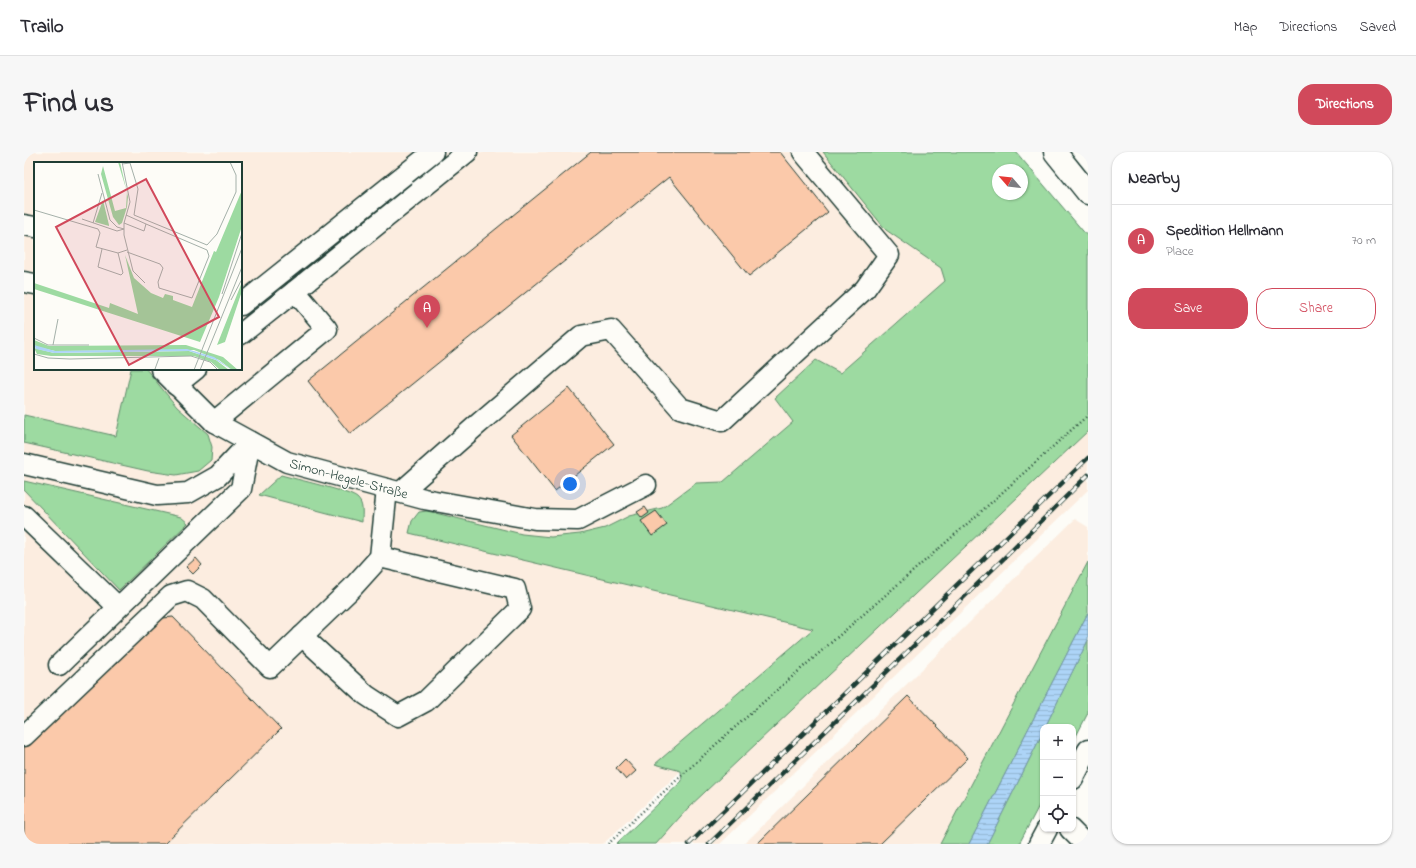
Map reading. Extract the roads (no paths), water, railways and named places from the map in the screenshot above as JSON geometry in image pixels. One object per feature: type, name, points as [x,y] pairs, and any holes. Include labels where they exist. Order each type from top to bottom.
[{"type":"highway","points":[[1055,152],[1088,193]]},
{"type":"street","points":[[242,304],[433,152]]},
{"type":"street","points":[[242,333],[467,152]]},
{"type":"street","points":[[24,736],[171,596],[187,591],[203,599],[270,667],[352,588],[380,557],[394,491],[477,425],[581,336],[611,330],[680,408],[722,421],[865,289],[889,255],[802,152]]},
{"type":"street","points":[[24,225],[34,227]]},
{"type":"street","points":[[24,282],[34,284]]},
{"type":"street","points":[[214,422],[327,329],[295,291]]},
{"type":"street","name":"Simon-Hegele-Straße","points":[[162,370],[214,422],[287,462],[424,499],[535,520],[578,520],[646,485]]},
{"type":"street","points":[[176,384],[195,370]]},
{"type":"street","points":[[24,464],[157,495],[188,493],[218,476],[250,442]]},
{"type":"street","points":[[59,665],[241,489],[250,442]]},
{"type":"street","points":[[24,516],[118,607]]},
{"type":"street","points":[[302,636],[366,695],[398,716],[426,701],[520,609],[515,589],[380,557]]},
{"type":"street","points":[[1076,773],[1088,750]]},
{"type":"street","points":[[1039,844],[1045,832]]},
{"type":"street","points":[[1073,832],[1085,844]]},
{"type":"water","points":[[1088,613],[1088,640],[1046,724],[1040,724],[1040,738],[987,844],[969,844]]},
{"type":"railway","points":[[689,844],[1088,458]]},
{"type":"railway","points":[[709,844],[1088,475]]},
{"type":"place","name":"Spedition Hellmann","points":[[427,328]]}]
